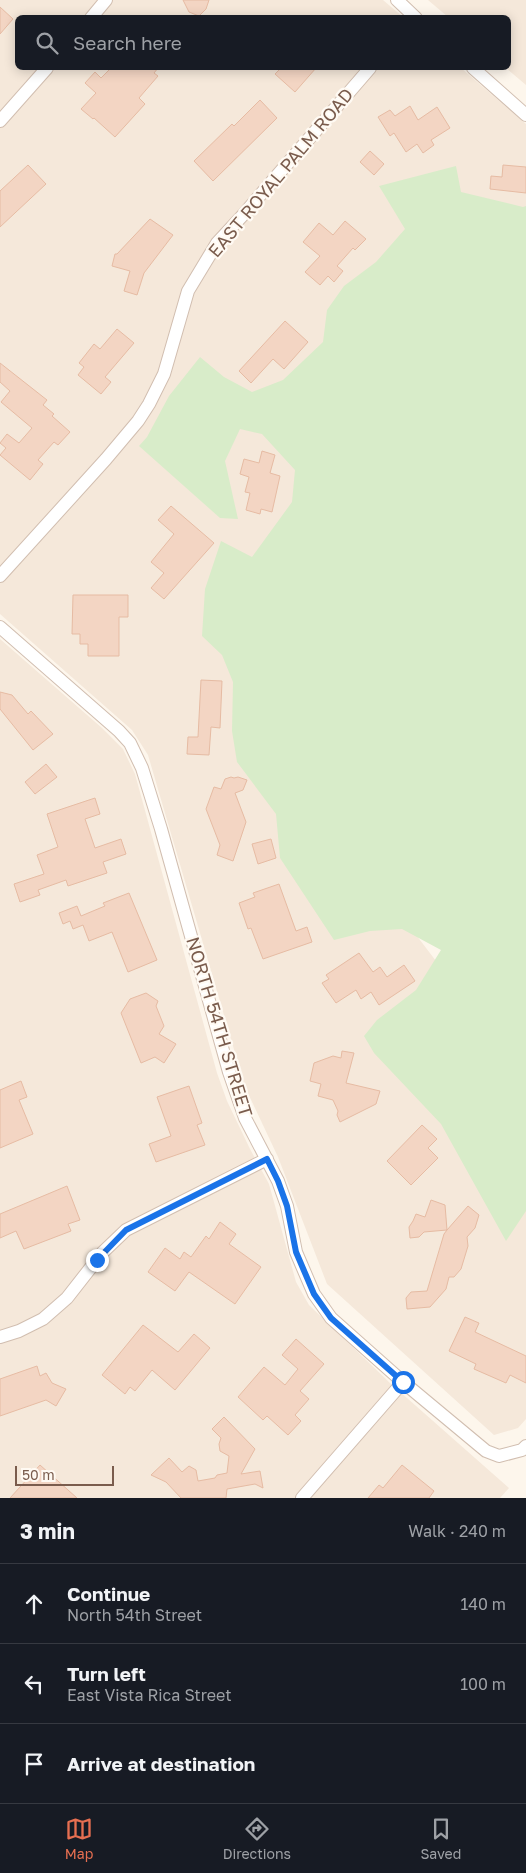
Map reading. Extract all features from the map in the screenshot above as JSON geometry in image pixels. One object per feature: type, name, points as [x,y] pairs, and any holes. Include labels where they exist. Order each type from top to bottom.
[{"type":"street","points":[[94,15],[106,0]]},
{"type":"street","points":[[396,0],[413,15]]},
{"type":"street","points":[[0,121],[45,70]]},
{"type":"street","name":"EAST ROYAL PALM ROAD","points":[[0,576],[138,421],[164,374],[188,291],[217,243],[368,70]]},
{"type":"street","points":[[474,70],[526,115]]},
{"type":"street","name":"NORTH 54TH STREET","points":[[0,627],[119,731],[130,743],[138,758],[149,787],[229,1072],[245,1118],[278,1181],[287,1206],[296,1252],[314,1294],[331,1318],[403,1382],[486,1451],[499,1456],[522,1450],[526,1446]]},
{"type":"street","points":[[0,1337],[19,1331],[44,1319],[66,1298],[103,1252],[126,1230],[267,1159]]},
{"type":"street","points":[[302,1498],[403,1382]]},
{"type":"shaded area","points":[[0,0],[383,0],[401,15],[15,15],[15,70],[463,70],[526,124],[526,229],[391,902],[452,982],[526,1200],[526,1419],[518,1428],[494,1435],[327,1284],[278,1157],[245,1087],[148,755],[132,730],[0,614]]},
{"type":"shaded area","points":[[428,0],[526,0],[526,85],[508,70],[511,70],[511,15],[446,15]]},
{"type":"shaded area","points":[[0,639],[102,728],[123,749],[135,774],[217,1073],[227,1101],[269,1184],[296,1282],[309,1305],[390,1383],[509,1488],[500,1498],[0,1498]]},
{"type":"green space","points":[[456,166],[461,192],[523,207],[526,206],[526,1211],[506,1241],[441,1124],[374,1053],[364,1036],[377,1020],[416,990],[441,950],[402,929],[370,931],[334,940],[280,858],[276,814],[237,762],[232,731],[233,682],[222,655],[202,636],[205,589],[221,541],[252,557],[292,502],[295,470],[262,434],[240,429],[225,461],[238,519],[220,518],[139,446],[147,437],[169,396],[200,357],[224,377],[252,392],[283,380],[323,342],[327,310],[344,286],[376,262],[405,229],[379,186]]},
{"type":"building","points":[[183,0],[209,0],[206,9],[200,15],[189,12]]},
{"type":"building","points":[[0,7],[13,19],[0,34]]},
{"type":"building","points":[[109,70],[156,70],[154,73],[158,76],[139,98],[145,104],[115,137],[81,109],[96,93],[85,83],[95,72],[101,78]]},
{"type":"building","points":[[279,70],[314,70],[295,92],[275,74]]},
{"type":"building","points":[[260,100],[277,118],[213,181],[194,161]]},
{"type":"building","points":[[410,106],[418,120],[437,107],[450,128],[431,140],[434,145],[423,153],[417,144],[406,152],[394,133],[390,136],[378,117],[390,110],[395,116]]},
{"type":"building","points":[[370,151],[384,164],[374,175],[360,162]]},
{"type":"building","points":[[28,165],[46,184],[0,227],[0,191]]},
{"type":"building","points":[[503,165],[526,167],[526,193],[490,189],[491,176],[502,177]]},
{"type":"building","points":[[150,219],[173,235],[144,273],[137,295],[124,291],[130,271],[112,266],[115,254]]},
{"type":"building","points":[[345,221],[366,239],[355,250],[353,248],[337,266],[343,271],[334,282],[328,276],[320,285],[305,272],[320,256],[303,242],[319,223],[333,235]]},
{"type":"building","points":[[285,321],[308,342],[284,369],[273,359],[251,383],[239,371]]},
{"type":"building","points":[[117,329],[134,343],[105,377],[111,382],[101,394],[78,375],[84,367],[79,363],[94,344],[100,349]]},
{"type":"building","points":[[0,363],[47,400],[43,405],[70,432],[58,445],[54,442],[38,460],[43,464],[30,480],[0,455],[6,448],[0,443],[7,434],[19,443],[32,428],[1,402],[10,391],[0,382]]},
{"type":"building","points":[[262,451],[275,455],[270,473],[280,476],[272,512],[261,509],[260,514],[246,510],[250,493],[245,492],[249,477],[240,474],[244,459],[259,463]]},
{"type":"building","points":[[171,506],[214,543],[164,599],[151,588],[164,573],[151,562],[174,534],[158,520]]},
{"type":"building","points":[[73,595],[128,595],[128,617],[119,617],[119,656],[88,656],[88,644],[80,644],[80,634],[72,634]]},
{"type":"building","points":[[201,680],[222,681],[220,728],[211,727],[209,755],[187,754],[188,737],[198,737]]},
{"type":"building","points":[[0,692],[12,695],[28,714],[31,711],[53,734],[33,750],[0,709]]},
{"type":"building","points":[[46,764],[57,777],[35,794],[25,782]]},
{"type":"building","points":[[231,777],[247,780],[243,790],[235,793],[246,822],[233,861],[217,855],[220,845],[206,809],[214,787],[221,789],[225,779]]},
{"type":"building","points":[[95,798],[100,814],[85,819],[95,848],[121,839],[126,854],[103,862],[107,873],[68,886],[66,880],[38,890],[40,895],[20,902],[14,884],[44,874],[37,855],[58,847],[47,814]]},
{"type":"building","points":[[271,839],[276,858],[258,864],[252,844]]},
{"type":"building","points":[[279,884],[296,931],[307,927],[312,942],[263,959],[251,928],[248,929],[239,903],[255,897],[253,893]]},
{"type":"building","points":[[129,893],[157,960],[128,972],[112,932],[89,941],[83,925],[73,929],[70,921],[63,924],[59,913],[77,906],[81,916],[105,906],[103,903]]},
{"type":"building","points":[[359,953],[373,972],[380,967],[387,977],[404,965],[415,981],[379,1005],[371,992],[361,999],[356,990],[336,1003],[322,983],[329,979],[326,975]]},
{"type":"building","points":[[146,993],[158,1001],[156,1006],[164,1026],[159,1034],[176,1044],[164,1063],[155,1057],[141,1063],[121,1013],[130,999]]},
{"type":"building","points":[[342,1051],[354,1053],[346,1083],[380,1091],[376,1104],[340,1122],[333,1100],[318,1096],[321,1084],[310,1081],[314,1063],[333,1056],[341,1058]]},
{"type":"building","points":[[21,1081],[27,1097],[19,1100],[33,1134],[0,1148],[0,1090]]},
{"type":"building","points":[[189,1086],[202,1123],[197,1125],[205,1145],[156,1162],[149,1144],[171,1136],[157,1097]]},
{"type":"building","points":[[422,1125],[437,1139],[428,1148],[438,1158],[411,1185],[387,1161]]},
{"type":"building","points":[[67,1186],[80,1220],[68,1224],[71,1231],[24,1249],[16,1231],[0,1238],[0,1214]]},
{"type":"building","points":[[431,1200],[445,1205],[447,1230],[424,1232],[419,1237],[410,1238],[409,1227],[416,1214],[425,1217]]},
{"type":"building","points":[[468,1206],[479,1215],[475,1228],[467,1237],[468,1246],[461,1269],[454,1277],[449,1277],[446,1289],[430,1307],[407,1309],[406,1298],[411,1292],[427,1291],[444,1234]]},
{"type":"building","points":[[220,1222],[236,1234],[229,1244],[261,1267],[235,1304],[189,1272],[175,1291],[148,1272],[165,1248],[180,1259],[184,1252],[191,1257],[206,1236],[209,1239]]},
{"type":"building","points":[[465,1317],[479,1323],[475,1332],[526,1356],[526,1383],[510,1375],[506,1383],[474,1369],[476,1364],[449,1351]]},
{"type":"building","points":[[143,1325],[178,1352],[194,1334],[210,1348],[175,1390],[152,1370],[135,1391],[130,1387],[125,1394],[102,1375]]},
{"type":"building","points":[[296,1339],[324,1364],[300,1391],[309,1399],[295,1415],[301,1421],[288,1435],[267,1416],[263,1420],[238,1397],[264,1367],[285,1385],[298,1369],[282,1355]]},
{"type":"building","points":[[37,1366],[40,1376],[46,1373],[52,1383],[66,1389],[56,1406],[46,1400],[0,1416],[0,1379]]},
{"type":"building","points":[[224,1417],[255,1449],[241,1474],[260,1471],[263,1488],[255,1484],[227,1489],[226,1498],[181,1498],[166,1482],[151,1475],[169,1458],[182,1472],[189,1466],[196,1470],[198,1481],[215,1478],[217,1475],[227,1473],[229,1456],[220,1451],[219,1444],[221,1438],[212,1429]]},
{"type":"building","points":[[40,1465],[77,1498],[10,1498]]},
{"type":"building","points":[[402,1465],[434,1491],[429,1498],[368,1498],[379,1485],[383,1488]]},
{"type":"route","points":[[97,1260],[126,1230],[267,1159],[278,1181],[287,1206],[296,1252],[314,1294],[331,1318],[403,1382]]}]
